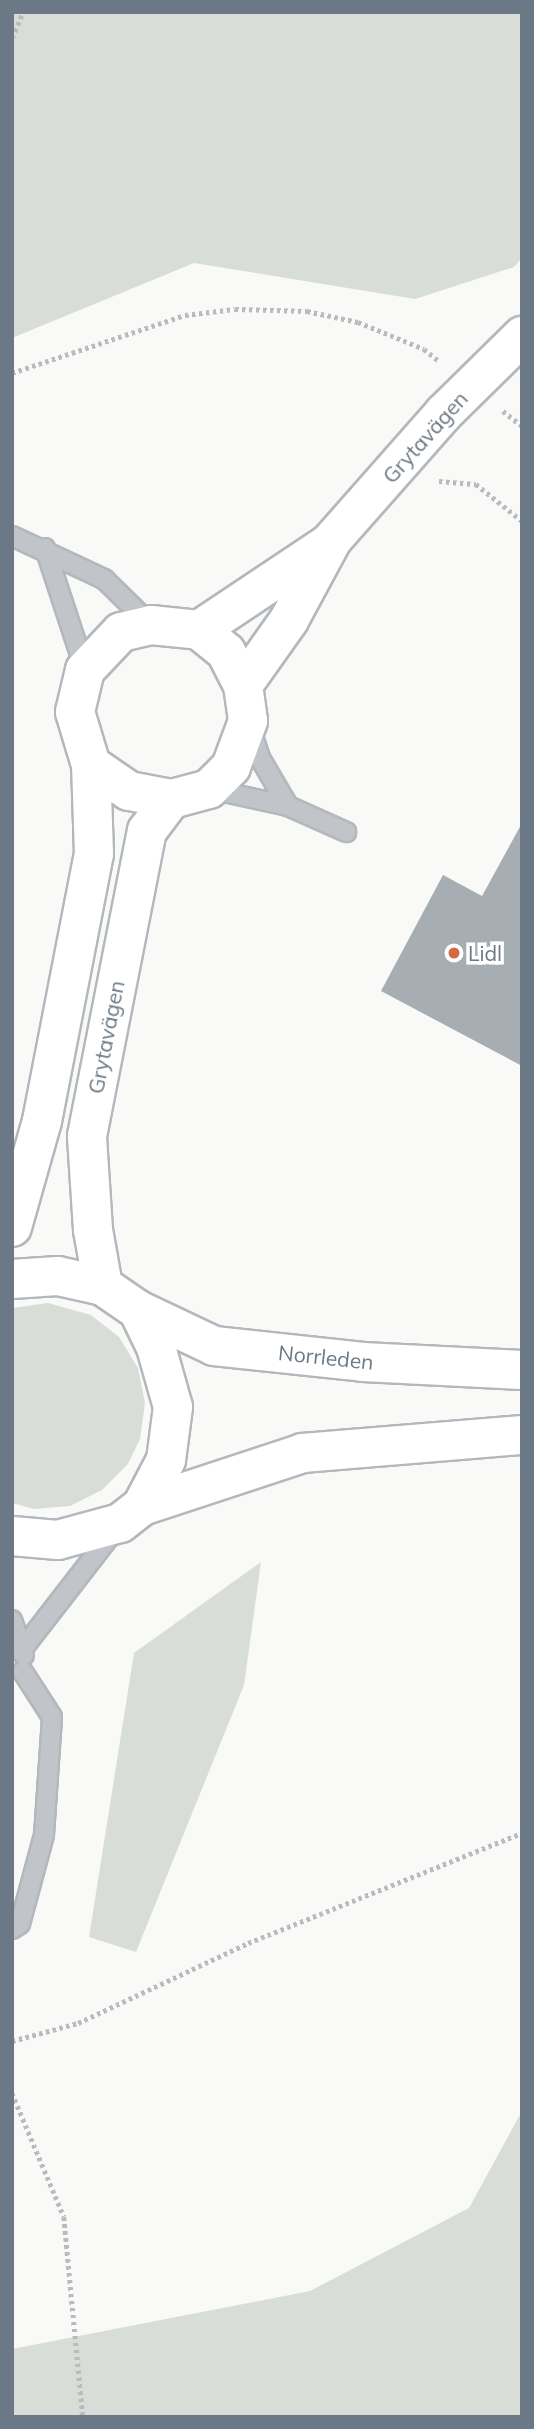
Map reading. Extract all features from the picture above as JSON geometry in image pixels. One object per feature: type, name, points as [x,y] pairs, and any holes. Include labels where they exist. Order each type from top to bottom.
[{"type":"street","name":"Grytavägen","points":[[246,703],[332,540],[444,413],[522,336]]},
{"type":"street","name":"Grytavägen","points":[[199,630],[332,540]]},
{"type":"street","points":[[12,1227],[42,1121],[94,854],[91,765],[75,712],[85,670],[121,632],[151,625],[199,630],[226,652],[246,703],[231,767],[209,789],[171,799],[129,791],[91,765]]},
{"type":"street","name":"Grytavägen","points":[[103,1286],[93,1230],[87,1136],[146,831],[171,799]]},
{"type":"street","points":[[12,1279],[58,1276],[103,1286]]},
{"type":"street","name":"Norrleden","points":[[103,1286],[138,1310],[214,1346],[363,1362],[522,1370]]},
{"type":"street","points":[[131,1514],[166,1460],[173,1407],[156,1347],[138,1310]]},
{"type":"street","points":[[12,1536],[58,1540],[303,1453],[522,1435]]},
{"type":"lane","points":[[12,536],[45,548],[104,579],[151,625]]},
{"type":"lane","points":[[45,548],[85,670]]},
{"type":"lane","points":[[246,703],[260,758],[288,806]]},
{"type":"lane","points":[[209,789],[288,806],[346,832]]},
{"type":"lane","points":[[12,1929],[20,1924],[44,1835],[52,1717],[18,1672],[24,1647],[131,1514]]},
{"type":"lane","points":[[12,1620],[24,1647]]},
{"type":"path","points":[[12,38],[23,12]]},
{"type":"path","points":[[13,372],[185,315],[235,309],[307,311],[358,322],[424,349],[439,361]]},
{"type":"path","points":[[499,408],[522,426]]},
{"type":"path","points":[[433,481],[476,484],[506,512],[522,521]]},
{"type":"path","points":[[12,2041],[78,2023],[248,1943],[522,1833]]},
{"type":"path","points":[[12,2093],[64,2217],[76,2312],[82,2417]]},
{"type":"shaded area","points":[[12,12],[522,12],[522,258],[514,267],[415,299],[194,263],[12,338]]},
{"type":"shaded area","points":[[48,1303],[91,1315],[119,1337],[138,1368],[145,1403],[140,1439],[128,1464],[102,1490],[70,1506],[34,1509],[12,1503],[12,1308]]},
{"type":"shaded area","points":[[261,1562],[244,1685],[136,1952],[89,1937],[134,1653]]},
{"type":"shaded area","points":[[522,2111],[522,2417],[12,2417],[12,2349],[310,2291],[469,2208]]},
{"type":"building","points":[[522,823],[522,1066],[381,991],[443,875],[482,896]]},
{"type":"place","name":"Lidl","points":[[454,953]]}]
